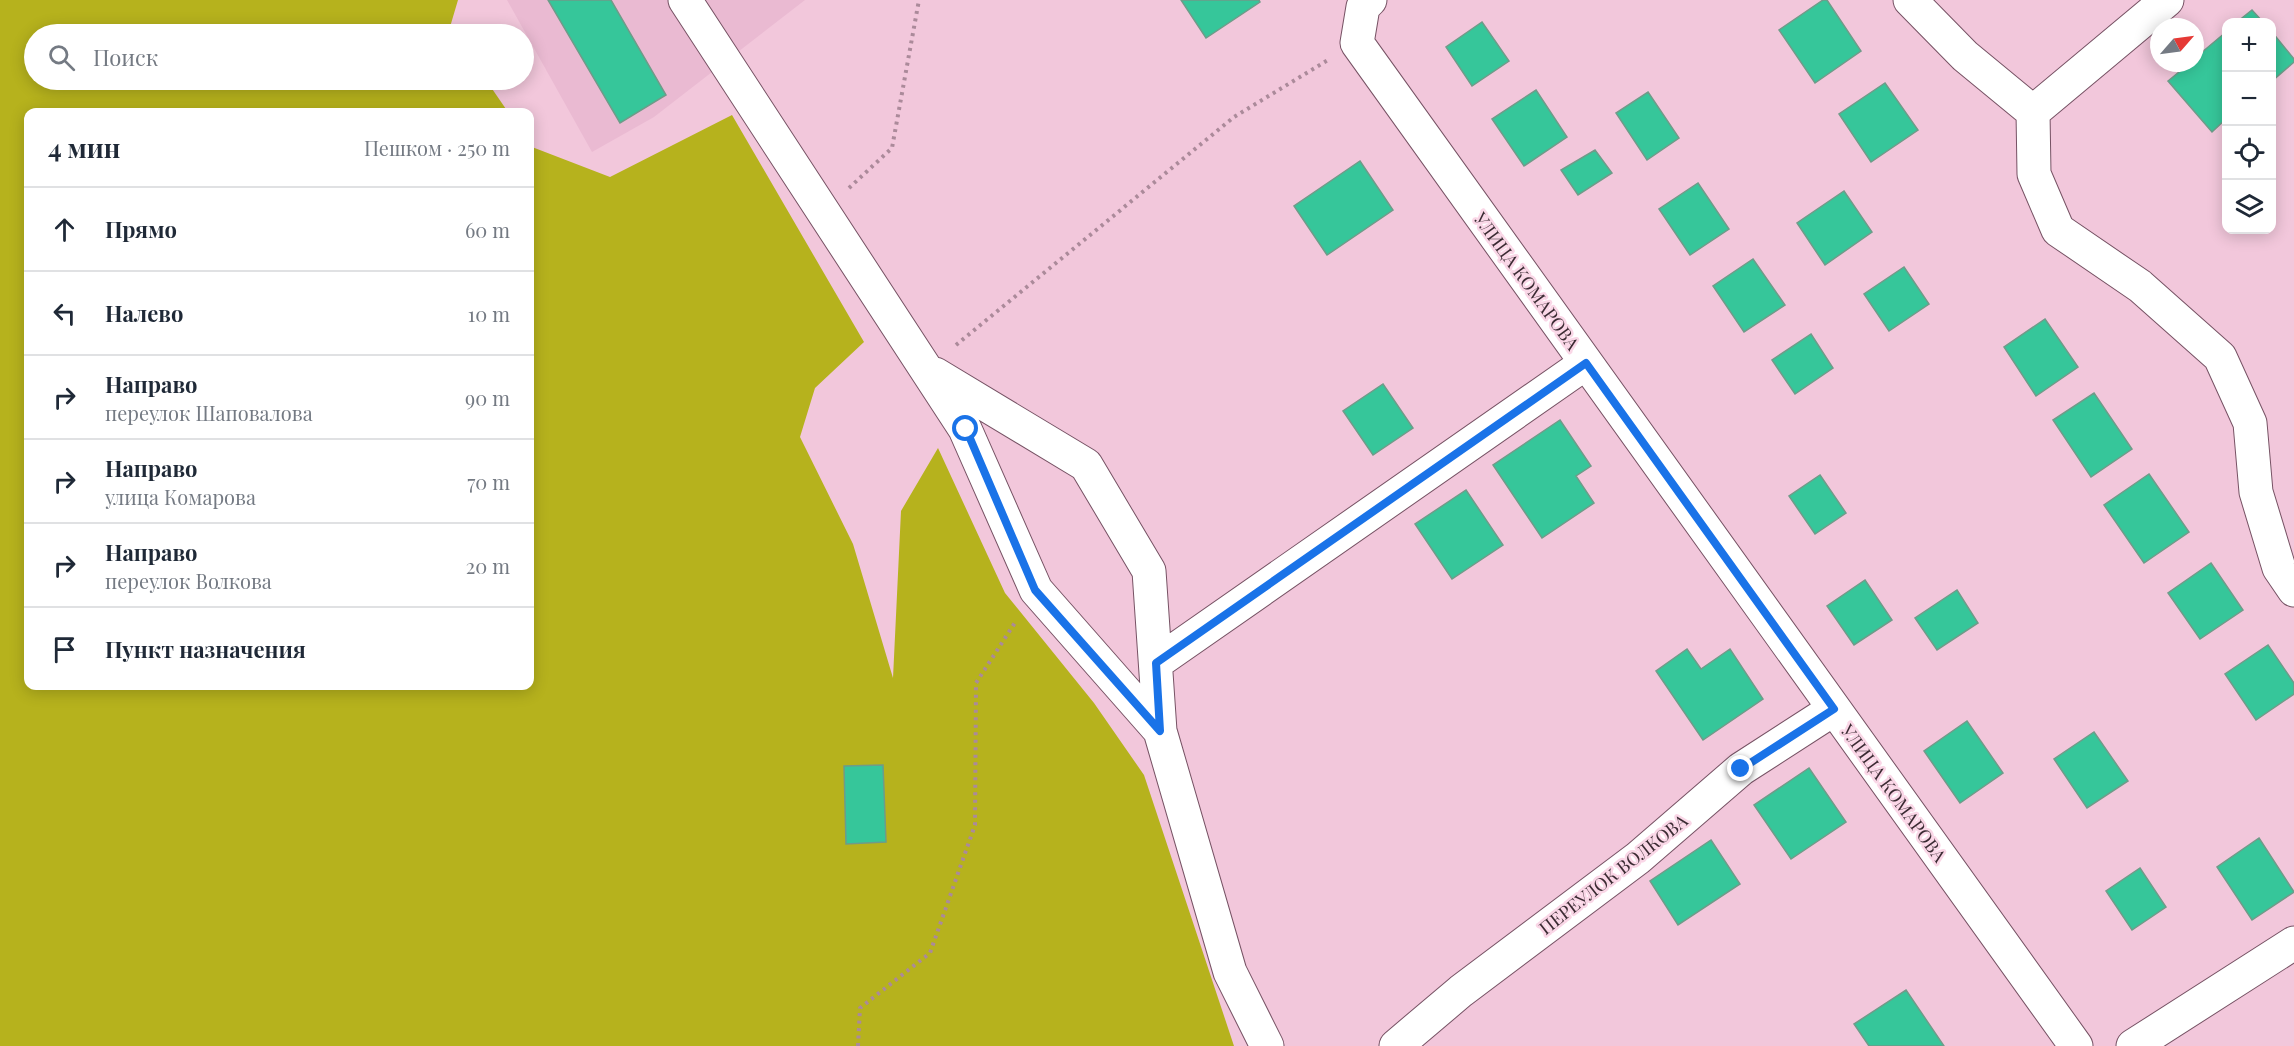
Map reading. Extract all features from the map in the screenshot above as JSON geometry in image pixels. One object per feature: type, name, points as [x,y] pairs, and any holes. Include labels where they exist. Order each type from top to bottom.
[{"type":"street","points":[[685,0],[966,429],[1035,590],[1160,731]]},
{"type":"street","points":[[1357,43],[1363,7],[1370,0]]},
{"type":"street","points":[[1910,0],[1965,56],[2033,112],[2034,174],[2058,230],[2140,286],[2220,357],[2250,423],[2256,492],[2289,571]]},
{"type":"street","points":[[2033,112],[2167,0]]},
{"type":"street","name":"УЛИЦА КОМАРОВА","points":[[1357,43],[2076,1046]]},
{"type":"street","points":[[1156,663],[1586,363]]},
{"type":"street","points":[[927,369],[1086,465],[1149,571],[1160,731],[1230,972],[1267,1046]]},
{"type":"street","name":"ПЕРЕУЛОК ВОЛКОВА","points":[[1396,1046],[1461,991],[1638,858],[1741,769],[1834,709]]},
{"type":"street","points":[[2133,1046],[2294,943]]},
{"type":"path","points":[[823,211],[892,148],[919,0]]},
{"type":"path","points":[[927,369],[1234,117],[1357,43]]},
{"type":"path","points":[[858,1046],[860,1008],[930,953],[975,825],[976,683],[1035,590]]},
{"type":"shaded area","points":[[0,0],[458,0],[451,24],[24,24],[24,90],[493,90],[505,108],[24,108],[24,690],[534,690],[534,148],[610,177],[732,115],[864,342],[815,388],[800,437],[853,544],[893,678],[901,511],[938,448],[1005,593],[1094,703],[1144,775],[1234,1046],[0,1046]]},
{"type":"shaded area","points":[[507,0],[805,0],[654,117],[592,152],[534,48],[534,24],[520,24]]},
{"type":"building","points":[[548,0],[611,0],[666,95],[620,123]]},
{"type":"building","points":[[1181,0],[1259,0],[1260,2],[1206,38]]},
{"type":"building","points":[[1823,0],[1827,0],[1861,51],[1815,83],[1779,30]]},
{"type":"building","points":[[2252,10],[2259,18],[2242,18]]},
{"type":"building","points":[[1482,22],[1509,61],[1472,86],[1446,47]]},
{"type":"building","points":[[2222,35],[2222,123],[2212,132],[2168,81],[2179,72],[2204,72],[2204,50]]},
{"type":"building","points":[[2276,37],[2294,59],[2294,62],[2276,78]]},
{"type":"building","points":[[1885,83],[1918,130],[1871,162],[1839,114]]},
{"type":"building","points":[[1536,90],[1567,137],[1524,166],[1492,119]]},
{"type":"building","points":[[1648,92],[1679,138],[1647,160],[1616,113]]},
{"type":"building","points":[[1595,150],[1612,173],[1578,195],[1561,170]]},
{"type":"building","points":[[1360,161],[1393,210],[1327,255],[1294,206]]},
{"type":"building","points":[[1698,183],[1729,229],[1690,255],[1659,209]]},
{"type":"building","points":[[1844,191],[1872,232],[1825,265],[1797,223]]},
{"type":"building","points":[[1753,259],[1785,305],[1744,332],[1713,286]]},
{"type":"building","points":[[1904,267],[1929,304],[1889,331],[1864,294]]},
{"type":"building","points":[[2045,319],[2078,367],[2036,396],[2004,347]]},
{"type":"building","points":[[1811,334],[1833,368],[1795,394],[1772,360]]},
{"type":"building","points":[[1383,384],[1413,428],[1373,455],[1343,411]]},
{"type":"building","points":[[2094,393],[2132,449],[2091,477],[2053,420]]},
{"type":"building","points":[[1560,420],[1591,466],[1576,476],[1594,503],[1542,538],[1493,465]]},
{"type":"building","points":[[2149,474],[2189,532],[2144,563],[2104,505]]},
{"type":"building","points":[[1820,475],[1846,513],[1815,534],[1789,496]]},
{"type":"building","points":[[1466,490],[1503,545],[1452,579],[1415,524]]},
{"type":"building","points":[[2211,563],[2243,610],[2200,639],[2168,593]]},
{"type":"building","points":[[1865,580],[1892,620],[1854,645],[1827,606]]},
{"type":"building","points":[[1957,590],[1978,623],[1937,650],[1915,618]]},
{"type":"building","points":[[2268,645],[2294,683],[2294,694],[2256,720],[2225,674]]},
{"type":"building","points":[[1687,649],[1701,669],[1730,649],[1763,699],[1703,740],[1656,671]]},
{"type":"building","points":[[1967,721],[2003,773],[1960,803],[1924,751]]},
{"type":"building","points":[[2094,732],[2128,781],[2087,808],[2054,759]]},
{"type":"building","points":[[883,765],[886,842],[846,844],[844,766]]},
{"type":"building","points":[[1809,768],[1846,822],[1791,859],[1754,805]]},
{"type":"building","points":[[2259,838],[2294,892],[2252,920],[2217,867]]},
{"type":"building","points":[[1711,840],[1740,884],[1678,925],[1650,881]]},
{"type":"building","points":[[2140,868],[2166,907],[2132,930],[2106,891]]},
{"type":"building","points":[[1906,990],[1944,1046],[1869,1046],[1854,1024]]},
{"type":"route","points":[[966,429],[1035,590],[1160,731],[1156,663],[1586,363],[1834,709],[1741,769]]}]
